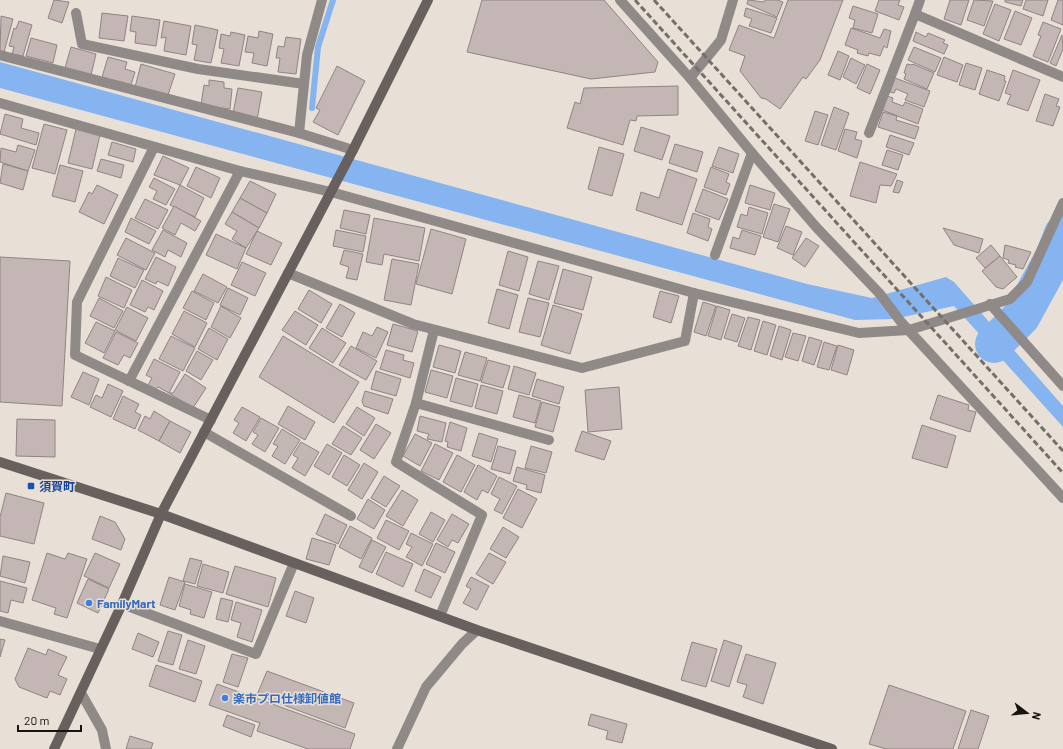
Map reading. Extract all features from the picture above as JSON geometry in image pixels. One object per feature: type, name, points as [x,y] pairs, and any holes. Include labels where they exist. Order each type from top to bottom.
[{"type":"street","points":[[299,133],[307,54],[322,0]]},
{"type":"street","points":[[54,749],[82,693],[100,649],[122,604],[161,514],[353,150],[428,0]]},
{"type":"street","points":[[620,0],[690,78],[817,228],[880,294],[901,322],[1063,498]]},
{"type":"street","points":[[690,78],[721,40],[733,0]]},
{"type":"street","points":[[869,133],[920,0]]},
{"type":"street","points":[[76,13],[82,44],[198,69],[304,84]]},
{"type":"street","points":[[915,14],[1063,77]]},
{"type":"street","points":[[0,55],[299,133],[353,150]]},
{"type":"street","points":[[0,103],[240,172],[331,192],[694,293],[859,333],[909,330],[957,314],[1010,299],[1027,282],[1063,203]]},
{"type":"street","points":[[154,147],[77,302],[75,355],[211,420]]},
{"type":"street","points":[[715,255],[752,153]]},
{"type":"street","points":[[129,381],[240,172]]},
{"type":"street","points":[[288,273],[413,324],[582,368],[684,341],[694,293]]},
{"type":"street","points":[[990,304],[1063,386]]},
{"type":"street","points":[[434,330],[416,403],[396,462],[482,515],[440,616]]},
{"type":"street","points":[[416,403],[549,440]]},
{"type":"street","points":[[204,432],[351,516]]},
{"type":"street","points":[[0,462],[161,514],[477,630],[832,749]]},
{"type":"street","points":[[122,604],[256,654],[294,564]]},
{"type":"street","points":[[0,621],[100,649]]},
{"type":"street","points":[[397,749],[426,687],[462,644],[477,630]]},
{"type":"street","points":[[82,693],[102,730],[106,749]]},
{"type":"water","points":[[0,62],[807,284],[872,298],[946,277],[954,282],[1063,406],[1063,427],[954,306],[894,319],[855,320],[0,88]]},
{"type":"building","points":[[54,0],[69,2],[62,23],[48,18]]},
{"type":"building","points":[[482,0],[604,0],[658,62],[655,72],[591,79],[467,52]]},
{"type":"building","points":[[748,0],[764,2],[765,0],[777,0],[783,2],[777,17],[747,4]]},
{"type":"building","points":[[788,0],[843,0],[820,60],[806,79],[803,77],[780,109],[766,99],[761,98],[740,71],[745,56],[729,50],[739,25],[774,38]]},
{"type":"building","points":[[879,0],[900,0],[898,5],[904,7],[899,20],[875,11]]},
{"type":"building","points":[[950,0],[969,0],[961,25],[944,19]]},
{"type":"building","points":[[974,0],[993,1],[984,26],[967,20]]},
{"type":"building","points":[[1005,0],[1023,0],[1021,6],[1005,2]]},
{"type":"building","points":[[1026,0],[1048,0],[1043,16],[1023,9]]},
{"type":"building","points":[[1058,0],[1063,0],[1063,25],[1051,20]]},
{"type":"building","points":[[995,4],[1011,10],[999,41],[983,34]]},
{"type":"building","points":[[853,6],[878,14],[872,33],[853,28],[855,20],[849,18]]},
{"type":"building","points":[[746,8],[777,18],[771,33],[749,26],[752,19],[744,16]]},
{"type":"building","points":[[1015,11],[1032,18],[1021,45],[1004,39]]},
{"type":"building","points":[[102,13],[128,16],[124,41],[99,38]]},
{"type":"building","points":[[1,16],[13,19],[4,52],[0,51]]},
{"type":"building","points":[[132,16],[160,20],[156,46],[135,43],[136,32],[130,31]]},
{"type":"building","points":[[19,21],[32,25],[23,56],[12,54],[14,47],[9,46],[14,28],[16,29]]},
{"type":"building","points":[[164,21],[191,26],[186,55],[164,51],[166,37],[161,38]]},
{"type":"building","points":[[1043,22],[1061,29],[1048,62],[1033,56],[1041,36],[1038,35]]},
{"type":"building","points":[[195,25],[218,30],[211,63],[194,60],[197,45],[192,44]]},
{"type":"building","points":[[851,28],[880,38],[884,29],[891,31],[887,48],[884,46],[880,56],[869,53],[868,56],[857,53],[858,50],[845,45]]},
{"type":"building","points":[[259,31],[273,34],[267,66],[252,63],[254,53],[245,52],[248,36],[258,38]]},
{"type":"building","points":[[231,32],[245,35],[239,66],[221,63],[224,49],[219,48],[221,34],[230,36]]},
{"type":"building","points":[[916,32],[926,37],[928,33],[945,40],[943,43],[948,45],[944,54],[913,41]]},
{"type":"building","points":[[1062,35],[1063,49],[1056,66],[1050,63]]},
{"type":"building","points":[[286,37],[301,39],[296,74],[278,72],[280,58],[276,58],[278,46],[284,47]]},
{"type":"building","points":[[31,38],[57,45],[53,63],[26,56]]},
{"type":"building","points":[[71,47],[96,54],[91,75],[65,68]]},
{"type":"building","points":[[914,47],[941,58],[935,72],[908,60]]},
{"type":"building","points":[[838,51],[849,56],[840,80],[828,75]]},
{"type":"building","points":[[108,57],[127,62],[125,69],[135,72],[131,85],[102,77]]},
{"type":"building","points":[[944,57],[963,65],[957,82],[937,75]]},
{"type":"building","points":[[851,58],[865,65],[856,84],[843,77]]},
{"type":"building","points":[[966,63],[982,68],[975,90],[959,85]]},
{"type":"building","points":[[141,64],[175,74],[168,95],[135,87]]},
{"type":"building","points":[[867,64],[880,70],[870,94],[857,88]]},
{"type":"building","points":[[907,64],[913,64],[934,73],[927,89],[904,79]]},
{"type":"building","points":[[337,66],[365,81],[338,135],[313,122],[320,110],[316,108]]},
{"type":"building","points":[[987,70],[1005,76],[1004,81],[1006,81],[999,101],[979,94]]},
{"type":"building","points":[[1013,70],[1040,80],[1028,111],[1007,104],[1011,95],[1005,93]]},
{"type":"building","points":[[895,78],[930,91],[924,107],[905,100],[908,94],[896,89],[894,93],[890,92]]},
{"type":"building","points":[[209,80],[224,82],[224,88],[232,89],[230,109],[201,105],[204,85],[209,86]]},
{"type":"building","points":[[678,86],[678,115],[637,116],[636,121],[630,120],[623,145],[567,128],[575,102],[580,104],[584,88]]},
{"type":"building","points":[[238,88],[262,92],[257,120],[233,113]]},
{"type":"building","points":[[1045,94],[1059,99],[1056,106],[1060,107],[1053,126],[1036,121]]},
{"type":"building","points":[[887,96],[893,98],[892,102],[903,106],[905,102],[923,109],[918,124],[882,110]]},
{"type":"building","points":[[834,107],[849,113],[836,150],[821,145]]},
{"type":"building","points":[[815,111],[828,115],[818,145],[805,141]]},
{"type":"building","points":[[883,112],[897,116],[896,120],[919,127],[915,139],[878,127]]},
{"type":"building","points":[[5,114],[23,119],[21,128],[39,133],[36,145],[0,134]]},
{"type":"building","points":[[44,124],[67,130],[55,174],[32,168]]},
{"type":"building","points":[[641,127],[670,136],[662,160],[634,151]]},
{"type":"building","points":[[76,129],[100,135],[92,169],[68,163]]},
{"type":"building","points":[[845,129],[857,132],[855,139],[862,141],[857,158],[838,151]]},
{"type":"building","points":[[890,135],[914,143],[909,155],[886,147]]},
{"type":"building","points":[[112,142],[136,149],[133,162],[108,155]]},
{"type":"building","points":[[675,144],[703,152],[697,172],[669,163]]},
{"type":"building","points":[[18,145],[35,150],[28,171],[0,162],[1,148],[16,152]]},
{"type":"building","points":[[599,147],[624,154],[612,196],[588,189]]},
{"type":"building","points":[[719,147],[739,154],[733,173],[712,166]]},
{"type":"building","points":[[887,150],[903,155],[898,170],[882,165]]},
{"type":"building","points":[[163,156],[189,168],[180,185],[154,175]]},
{"type":"building","points":[[101,159],[124,165],[121,178],[97,171]]},
{"type":"building","points":[[860,162],[897,174],[891,186],[880,185],[876,203],[850,196]]},
{"type":"building","points":[[3,164],[28,171],[23,190],[0,183]]},
{"type":"building","points":[[60,165],[83,171],[75,202],[52,196]]},
{"type":"building","points":[[196,167],[220,178],[211,198],[187,186]]},
{"type":"building","points":[[711,167],[729,174],[726,182],[730,184],[726,195],[704,187]]},
{"type":"building","points":[[668,169],[697,179],[682,225],[636,210],[641,192],[659,198]]},
{"type":"building","points":[[154,178],[175,189],[166,205],[153,199],[157,191],[149,187]]},
{"type":"building","points":[[897,180],[903,182],[899,193],[893,192]]},
{"type":"building","points":[[250,181],[276,194],[267,213],[240,198]]},
{"type":"building","points":[[97,185],[118,195],[104,224],[79,212],[89,192],[92,194]]},
{"type":"building","points":[[180,185],[204,198],[195,217],[170,205]]},
{"type":"building","points":[[750,185],[775,193],[770,210],[745,203]]},
{"type":"building","points":[[703,189],[728,199],[719,220],[695,211]]},
{"type":"building","points":[[240,198],[267,213],[259,228],[232,212]]},
{"type":"building","points":[[145,199],[168,210],[158,229],[135,218]]},
{"type":"building","points":[[774,204],[790,209],[778,242],[763,237]]},
{"type":"building","points":[[174,206],[201,221],[195,231],[181,223],[175,235],[162,228]]},
{"type":"building","points":[[749,207],[768,213],[762,234],[737,227],[741,214],[747,216]]},
{"type":"building","points":[[344,210],[370,215],[366,234],[340,228]]},
{"type":"building","points":[[232,212],[259,228],[246,248],[232,239],[237,231],[225,224]]},
{"type":"building","points":[[693,213],[710,219],[708,227],[712,229],[708,241],[687,233]]},
{"type":"building","points":[[131,218],[156,231],[149,244],[125,232]]},
{"type":"building","points":[[374,218],[425,228],[419,261],[384,254],[382,265],[366,262]]},
{"type":"building","points":[[786,226],[802,232],[793,255],[777,248]]},
{"type":"building","points":[[943,228],[983,239],[979,253],[954,245]]},
{"type":"building","points":[[431,229],[466,239],[452,294],[416,284]]},
{"type":"building","points":[[163,230],[187,243],[181,257],[168,250],[165,257],[152,250]]},
{"type":"building","points":[[336,230],[366,236],[363,252],[333,246]]},
{"type":"building","points":[[742,230],[761,236],[755,255],[730,248],[733,237],[739,239]]},
{"type":"building","points":[[257,231],[282,243],[271,265],[246,254]]},
{"type":"building","points":[[216,234],[246,248],[237,269],[206,255]]},
{"type":"building","points":[[126,238],[155,253],[146,270],[117,255]]},
{"type":"building","points":[[806,238],[819,246],[805,267],[792,258]]},
{"type":"building","points":[[991,245],[1000,256],[985,268],[976,258]]},
{"type":"building","points":[[1005,245],[1031,252],[1023,269],[1015,267],[1016,265],[1008,263],[1009,260],[1003,258]]},
{"type":"building","points":[[344,250],[363,254],[357,280],[346,278],[349,267],[340,264]]},
{"type":"building","points":[[508,251],[528,257],[519,291],[499,285]]},
{"type":"building","points":[[1000,256],[1017,277],[1003,289],[996,287],[982,271]]},
{"type":"building","points":[[0,257],[70,261],[62,406],[0,402]]},
{"type":"building","points":[[156,257],[176,267],[168,286],[157,281],[156,284],[145,279]]},
{"type":"building","points":[[118,258],[144,270],[135,288],[110,276]]},
{"type":"building","points":[[392,259],[419,264],[411,305],[384,300]]},
{"type":"building","points":[[538,261],[559,266],[549,300],[529,294]]},
{"type":"building","points":[[242,262],[266,273],[255,296],[231,285]]},
{"type":"building","points":[[563,269],[592,277],[583,310],[554,303]]},
{"type":"building","points":[[203,274],[227,287],[218,303],[194,291]]},
{"type":"building","points":[[106,277],[132,290],[124,308],[98,296]]},
{"type":"building","points":[[142,280],[163,291],[154,310],[148,307],[145,312],[130,305]]},
{"type":"building","points":[[228,288],[248,298],[240,315],[220,305]]},
{"type":"building","points":[[497,289],[518,295],[509,329],[488,323]]},
{"type":"building","points":[[309,290],[332,304],[321,323],[298,309]]},
{"type":"building","points":[[192,291],[214,303],[206,320],[183,308]]},
{"type":"building","points":[[660,291],[679,296],[671,323],[653,317]]},
{"type":"building","points":[[99,298],[123,311],[114,328],[90,316]]},
{"type":"building","points":[[528,298],[549,303],[540,337],[519,332]]},
{"type":"building","points":[[703,302],[716,306],[706,336],[694,332]]},
{"type":"building","points":[[340,304],[355,313],[342,337],[326,328]]},
{"type":"building","points":[[553,305],[582,314],[570,354],[541,345]]},
{"type":"building","points":[[221,306],[241,318],[230,338],[211,327]]},
{"type":"building","points":[[717,306],[730,310],[721,340],[708,336]]},
{"type":"building","points":[[127,307],[148,318],[136,341],[115,330]]},
{"type":"building","points":[[184,311],[207,323],[195,347],[172,334]]},
{"type":"building","points":[[295,311],[318,325],[306,345],[282,330]]},
{"type":"building","points":[[732,314],[745,318],[737,342],[724,338]]},
{"type":"building","points":[[748,317],[760,320],[751,350],[738,346]]},
{"type":"building","points":[[763,321],[776,325],[767,355],[754,351]]},
{"type":"building","points":[[96,322],[115,331],[104,353],[85,343]]},
{"type":"building","points":[[393,324],[418,331],[412,352],[387,345]]},
{"type":"building","points":[[779,326],[791,330],[782,360],[770,356]]},
{"type":"building","points":[[377,327],[388,332],[376,358],[356,348],[363,332],[372,336]]},
{"type":"building","points":[[209,328],[228,339],[217,360],[198,349]]},
{"type":"building","points":[[322,328],[346,343],[333,363],[309,348]]},
{"type":"building","points":[[116,332],[138,343],[130,358],[124,355],[118,365],[103,358]]},
{"type":"building","points":[[793,333],[806,336],[798,361],[785,357]]},
{"type":"building","points":[[171,336],[195,348],[183,371],[159,359]]},
{"type":"building","points":[[283,336],[359,382],[334,423],[259,377]]},
{"type":"building","points":[[809,337],[822,341],[814,365],[802,361]]},
{"type":"building","points":[[824,342],[837,346],[829,370],[817,367]]},
{"type":"building","points":[[439,345],[461,351],[455,373],[433,367]]},
{"type":"building","points":[[838,345],[854,350],[847,375],[831,370]]},
{"type":"building","points":[[351,346],[377,361],[366,380],[339,365]]},
{"type":"building","points":[[386,350],[404,355],[403,360],[414,363],[410,378],[380,369]]},
{"type":"building","points":[[197,351],[213,360],[201,380],[186,371]]},
{"type":"building","points":[[465,352],[487,358],[480,381],[458,375]]},
{"type":"building","points":[[154,359],[180,372],[169,393],[158,387],[156,389],[148,385],[152,378],[146,375]]},
{"type":"building","points":[[488,360],[510,366],[503,388],[481,382]]},
{"type":"building","points":[[514,366],[536,373],[529,395],[508,389]]},
{"type":"building","points":[[431,370],[453,376],[447,398],[425,392]]},
{"type":"building","points":[[376,371],[401,379],[396,396],[371,389]]},
{"type":"building","points":[[83,372],[99,379],[89,405],[71,397]]},
{"type":"building","points":[[185,374],[206,388],[193,408],[169,393],[173,393]]},
{"type":"building","points":[[456,378],[478,384],[472,407],[450,401]]},
{"type":"building","points":[[537,379],[564,387],[559,404],[532,396]]},
{"type":"building","points":[[108,384],[123,391],[111,417],[90,407],[96,395],[102,398]]},
{"type":"building","points":[[481,385],[503,391],[497,414],[475,408]]},
{"type":"building","points":[[619,387],[622,429],[588,432],[585,390]]},
{"type":"building","points":[[365,391],[393,399],[388,414],[364,406],[362,401]]},
{"type":"building","points":[[519,395],[541,401],[535,423],[513,417]]},
{"type":"building","points":[[938,395],[969,405],[968,410],[976,412],[970,432],[930,419]]},
{"type":"building","points":[[123,396],[139,404],[135,412],[141,415],[135,429],[113,419]]},
{"type":"building","points":[[542,402],[560,407],[553,432],[535,427]]},
{"type":"building","points":[[288,406],[315,422],[305,440],[278,424]]},
{"type":"building","points":[[242,407],[260,417],[246,441],[233,433],[239,423],[234,420]]},
{"type":"building","points":[[357,407],[375,418],[364,436],[346,424]]},
{"type":"building","points":[[154,411],[170,421],[159,441],[138,430],[145,416],[150,419]]},
{"type":"building","points":[[420,416],[446,423],[442,442],[427,439],[429,434],[417,431]]},
{"type":"building","points":[[261,418],[279,428],[265,452],[252,444],[258,435],[253,432]]},
{"type":"building","points":[[17,419],[55,420],[55,457],[16,456]]},
{"type":"building","points":[[170,421],[191,432],[180,453],[159,441]]},
{"type":"building","points":[[450,422],[467,428],[461,451],[447,447],[448,442],[445,441]]},
{"type":"building","points":[[376,424],[391,433],[374,459],[360,450]]},
{"type":"building","points":[[922,425],[956,436],[947,468],[912,458]]},
{"type":"building","points":[[343,426],[362,438],[351,455],[332,444]]},
{"type":"building","points":[[282,429],[300,440],[285,464],[272,456],[278,446],[273,444]]},
{"type":"building","points":[[582,431],[611,441],[604,460],[575,451]]},
{"type":"building","points":[[479,433],[498,439],[491,462],[472,456]]},
{"type":"building","points":[[415,434],[432,443],[420,466],[403,456]]},
{"type":"building","points":[[301,442],[319,452],[305,476],[292,468],[298,458],[293,455]]},
{"type":"building","points":[[327,444],[342,453],[329,475],[314,466]]},
{"type":"building","points":[[435,444],[453,453],[439,480],[421,471]]},
{"type":"building","points":[[498,446],[516,451],[510,474],[491,469]]},
{"type":"building","points":[[531,446],[552,452],[546,473],[525,468]]},
{"type":"building","points":[[344,455],[360,465],[347,486],[332,477]]},
{"type":"building","points":[[457,455],[475,465],[461,492],[443,482]]},
{"type":"building","points":[[364,463],[378,472],[362,499],[348,490]]},
{"type":"building","points":[[478,465],[497,476],[488,493],[482,490],[477,500],[464,492]]},
{"type":"building","points":[[517,467],[545,475],[541,493],[526,489],[527,485],[513,481]]},
{"type":"building","points":[[384,476],[400,486],[386,507],[371,498]]},
{"type":"building","points":[[499,477],[517,486],[502,514],[494,510],[500,499],[491,494]]},
{"type":"building","points":[[518,489],[537,499],[522,528],[503,518]]},
{"type":"building","points":[[402,490],[418,500],[403,526],[386,516]]},
{"type":"building","points":[[6,493],[44,503],[34,544],[0,536],[0,517]]},
{"type":"building","points":[[368,499],[385,510],[374,529],[357,519]]},
{"type":"building","points":[[431,512],[445,520],[433,542],[419,534]]},
{"type":"building","points":[[325,514],[347,525],[338,544],[316,534]]},
{"type":"building","points":[[452,514],[469,524],[458,543],[452,540],[448,547],[437,540]]},
{"type":"building","points":[[100,516],[115,522],[125,539],[121,550],[92,539]]},
{"type":"building","points":[[386,520],[409,531],[399,550],[377,538]]},
{"type":"building","points":[[350,526],[372,538],[361,559],[339,547]]},
{"type":"building","points":[[503,527],[519,537],[506,558],[490,549]]},
{"type":"building","points":[[411,533],[433,544],[422,566],[406,557],[412,547],[406,544]]},
{"type":"building","points":[[312,538],[336,545],[329,565],[306,559]]},
{"type":"building","points":[[372,540],[386,547],[372,573],[359,567]]},
{"type":"building","points":[[436,543],[455,552],[445,573],[426,564]]},
{"type":"building","points":[[386,552],[413,564],[403,587],[376,574]]},
{"type":"building","points":[[47,553],[65,559],[68,553],[87,559],[67,618],[54,614],[56,608],[32,600]]},
{"type":"building","points":[[95,553],[120,564],[109,588],[84,576]]},
{"type":"building","points":[[489,553],[506,562],[493,584],[476,574]]},
{"type":"building","points":[[3,556],[30,562],[25,583],[0,576]]},
{"type":"building","points":[[190,558],[202,561],[195,584],[183,581]]},
{"type":"building","points":[[203,564],[229,572],[223,593],[197,586]]},
{"type":"building","points":[[235,566],[276,578],[268,607],[226,594]]},
{"type":"building","points":[[424,569],[441,577],[431,598],[415,591]]},
{"type":"building","points":[[169,577],[185,582],[175,610],[160,605]]},
{"type":"building","points":[[471,577],[489,586],[477,610],[463,603],[471,589],[466,586]]},
{"type":"building","points":[[88,579],[109,589],[98,613],[77,603]]},
{"type":"building","points":[[0,581],[27,588],[23,603],[11,600],[8,613],[0,611]]},
{"type":"building","points":[[185,584],[212,592],[204,618],[190,614],[191,610],[179,606]]},
{"type":"building","points":[[295,591],[314,598],[306,623],[286,616]]},
{"type":"building","points":[[221,598],[233,601],[228,622],[216,619]]},
{"type":"building","points":[[236,602],[262,610],[252,642],[237,637],[241,623],[231,620]]},
{"type":"building","points":[[168,631],[182,635],[173,665],[158,661]]},
{"type":"building","points":[[138,633],[159,642],[153,657],[132,649]]},
{"type":"building","points":[[0,639],[5,640],[0,657]]},
{"type":"building","points":[[188,640],[205,646],[196,674],[179,669]]},
{"type":"building","points":[[724,640],[742,646],[729,687],[711,681]]},
{"type":"building","points":[[692,642],[717,649],[706,687],[681,680]]},
{"type":"building","points":[[28,648],[46,655],[48,649],[67,657],[58,675],[67,679],[60,695],[50,691],[47,698],[19,687],[15,679]]},
{"type":"building","points":[[232,654],[248,658],[238,687],[223,682]]},
{"type":"building","points":[[746,654],[776,663],[763,704],[743,697],[747,685],[737,682]]},
{"type":"building","points":[[156,665],[202,681],[195,702],[149,686]]},
{"type":"building","points":[[267,671],[354,703],[345,728],[257,695]]},
{"type":"building","points":[[217,684],[355,734],[350,749],[308,749],[257,731],[260,723],[209,705]]},
{"type":"building","points":[[889,685],[966,711],[953,749],[886,749],[869,744]]},
{"type":"building","points":[[971,710],[989,716],[978,749],[958,749]]},
{"type":"building","points":[[591,714],[627,724],[622,743],[606,739],[608,731],[588,725]]},
{"type":"building","points":[[227,715],[255,725],[251,737],[223,726]]},
{"type":"building","points":[[130,736],[153,743],[151,749],[126,749]]},
{"type":"waterway","points":[[312,108],[318,47],[333,0]]},
{"type":"waterway","points":[[994,344],[1021,317],[1054,257],[1063,234]]},
{"type":"railway","points":[[635,0],[1063,473]]},
{"type":"railway","points":[[654,0],[1063,451]]},
{"type":"place","name":"須賀町","points":[[31,486]]},
{"type":"place","name":"FamilyMart","points":[[89,603]]},
{"type":"place","name":"楽市プロ仕様卸値館","points":[[225,698]]}]
